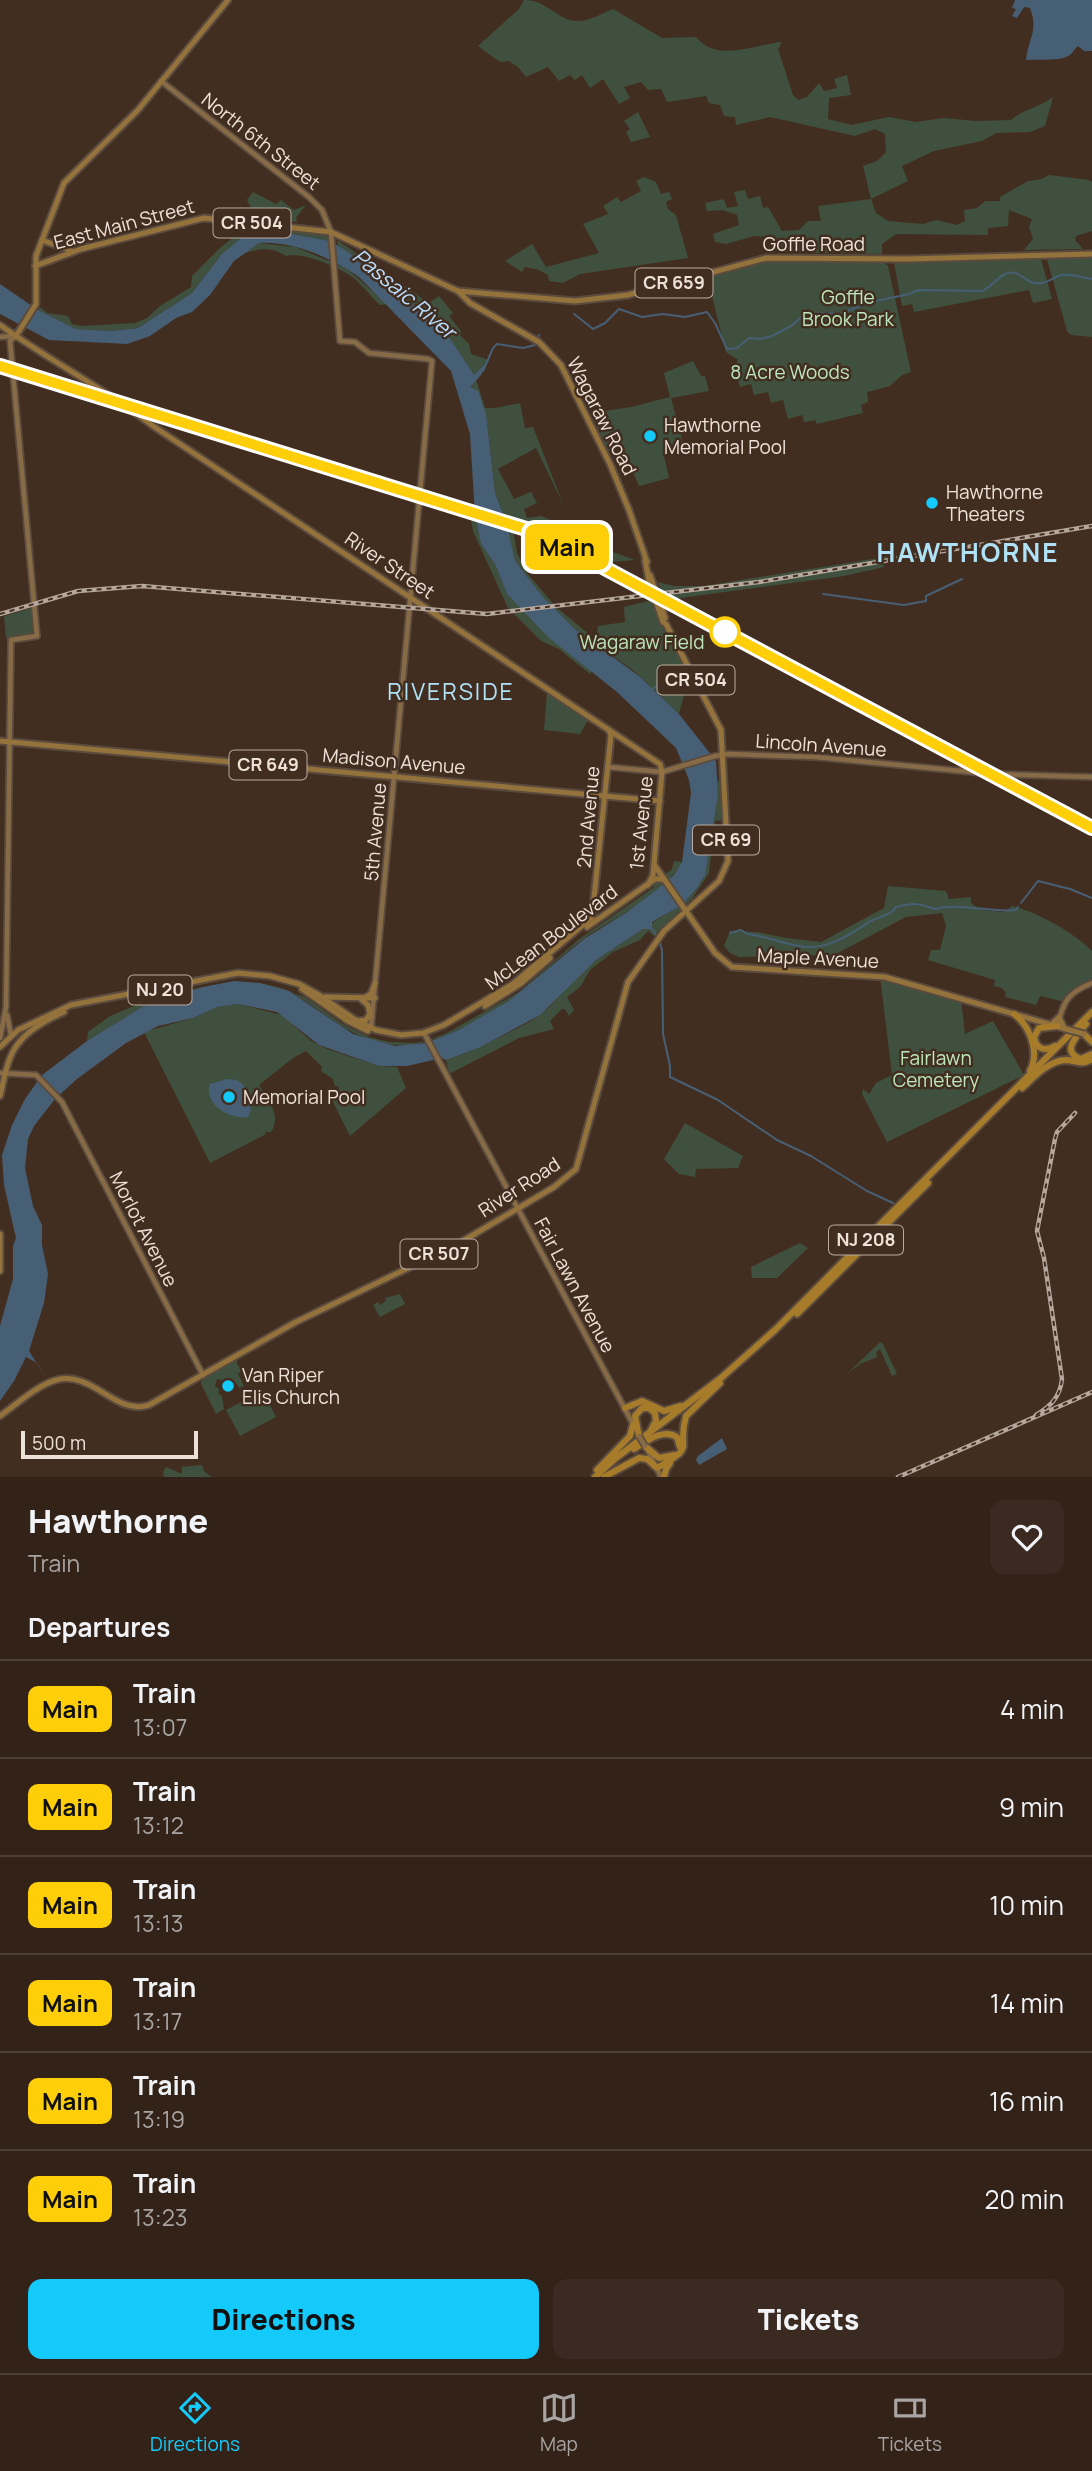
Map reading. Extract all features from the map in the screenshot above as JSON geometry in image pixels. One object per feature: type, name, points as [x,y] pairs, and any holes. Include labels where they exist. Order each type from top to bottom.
[{"type":"highway","name":"NJ 208","points":[[598,1477],[704,1392],[794,1311],[1092,1013]]},
{"type":"highway","points":[[1005,1100],[1028,1074],[1034,1060],[1027,1026],[1014,1014]]},
{"type":"highway","name":"NJ 208","points":[[631,1449],[723,1381],[797,1314],[1092,1018]]},
{"type":"highway","points":[[1086,1024],[1072,1042],[1071,1051],[1081,1059],[1092,1054]]},
{"type":"highway","points":[[1060,1027],[1044,1026],[1037,1030],[1034,1037],[1037,1045],[1049,1049],[1078,1027]]},
{"type":"highway","points":[[1083,1034],[1092,1042]]},
{"type":"highway","points":[[1022,1088],[1057,1062],[1066,1060],[1084,1063],[1092,1059]]},
{"type":"highway","points":[[663,1477],[667,1467],[684,1448],[686,1416],[723,1381]]},
{"type":"highway","points":[[625,1408],[642,1401],[662,1410],[672,1410],[704,1392]]},
{"type":"highway","points":[[631,1449],[655,1424],[656,1416],[649,1408],[642,1408],[635,1416],[639,1436]]},
{"type":"highway","points":[[598,1477],[630,1436],[632,1423]]},
{"type":"highway","points":[[631,1449],[663,1434],[676,1436],[680,1444],[674,1455],[662,1458],[653,1455],[645,1446]]},
{"type":"highway","points":[[598,1477],[641,1458],[647,1459],[657,1468],[679,1456]]},
{"type":"main road","points":[[1,1036],[6,1007],[11,639],[37,636],[10,341],[35,306],[36,256],[64,183],[138,110],[228,0]]},
{"type":"main road","name":"North 6th Street","points":[[162,81],[309,197],[322,210],[331,235]]},
{"type":"main road","name":"East Main Street","points":[[35,266],[73,251],[201,218],[270,224],[345,238]]},
{"type":"main road","name":"5th Avenue","points":[[331,235],[340,341],[355,342],[369,353],[430,359],[432,363],[371,1028]]},
{"type":"main road","name":"Goffle Road","points":[[345,238],[458,291],[586,301],[628,295],[766,258],[907,259],[1092,254]]},
{"type":"main road","points":[[42,240],[73,251]]},
{"type":"main road","name":"Wagaraw Road","points":[[458,291],[470,303],[537,341],[558,360],[573,385],[623,495],[663,622],[718,723],[723,754],[727,865],[715,885],[684,910]]},
{"type":"main road","name":"River Street","points":[[0,326],[137,414],[660,764],[675,768]]},
{"type":"main road","points":[[0,337],[16,336]]},
{"type":"main road","name":"2nd Avenue","points":[[595,908],[611,739],[609,730]]},
{"type":"main road","name":"River Street","points":[[611,739],[627,742]]},
{"type":"main road","name":"Madison Avenue","points":[[0,741],[660,801]]},
{"type":"main road","name":"Lincoln Avenue","points":[[662,772],[723,754],[816,757],[994,774],[1092,777]]},
{"type":"main road","name":"1st Avenue","points":[[648,885],[652,877],[661,792],[660,764]]},
{"type":"main road","points":[[608,767],[662,772]]},
{"type":"main road","points":[[661,792],[666,776],[675,768]]},
{"type":"main road","name":"Maple Avenue","points":[[654,859],[662,879],[720,959],[735,968],[885,976],[1092,1036]]},
{"type":"main road","points":[[648,885],[656,878],[662,879]]},
{"type":"main road","name":"McLean Boulevard","points":[[0,1046],[18,1030],[53,1012],[77,1004],[233,973],[276,977],[303,986],[320,996],[356,1026],[380,1034],[405,1038],[425,1035],[441,1030],[509,992],[574,937],[648,885]]},
{"type":"main road","points":[[595,908],[612,908]]},
{"type":"main road","name":"McLean Boulevard","points":[[0,1097],[3,1073],[18,1045],[38,1027],[72,1008],[228,977],[257,976],[288,984],[371,1028],[397,1034],[425,1035],[523,977],[589,922],[595,908]]},
{"type":"main road","name":"River Road","points":[[0,1416],[55,1381],[72,1379],[97,1387],[124,1405],[139,1408],[152,1404],[300,1320],[411,1269],[563,1182],[576,1169],[625,990],[656,942],[684,910]]},
{"type":"main road","points":[[337,1010],[344,1003],[370,995],[375,983]]},
{"type":"main road","points":[[1060,1027],[1059,1017],[1070,995],[1092,983]]},
{"type":"main road","points":[[320,996],[375,998]]},
{"type":"main road","points":[[357,999],[368,1005],[370,1014],[366,1020],[358,1021]]},
{"type":"main road","points":[[6,1007],[11,1035],[9,1060]]},
{"type":"main road","points":[[1059,1017],[1060,1027]]},
{"type":"main road","points":[[9,1026],[18,1030]]},
{"type":"main road","points":[[1,1036],[5,1030],[11,1035]]},
{"type":"main road","name":"Fair Lawn Avenue","points":[[425,1035],[663,1477]]},
{"type":"main road","name":"Morlot Avenue","points":[[3,1073],[39,1076],[58,1097],[203,1375]]},
{"type":"main road","points":[[0,1234],[0,1271]]},
{"type":"green space","points":[[524,0],[540,4],[573,21],[589,19],[613,9],[662,38],[696,37],[705,45],[725,51],[782,42],[778,49],[793,95],[798,100],[807,97],[819,83],[824,91],[837,88],[834,79],[847,75],[851,95],[829,98],[828,119],[852,125],[889,117],[916,122],[944,118],[1011,120],[1053,97],[1045,126],[1030,132],[996,133],[982,141],[934,151],[902,166],[908,181],[871,199],[863,166],[877,161],[886,152],[885,134],[875,129],[855,136],[770,117],[736,125],[735,117],[724,116],[720,105],[709,103],[706,96],[667,102],[661,89],[648,90],[641,82],[624,87],[630,98],[619,104],[603,79],[590,88],[582,75],[575,80],[570,75],[559,81],[548,67],[526,77],[509,61],[500,62],[478,46],[519,9]]},
{"type":"green space","points":[[638,112],[650,137],[631,142],[626,132],[630,129],[624,121]]},
{"type":"green space","points":[[1049,175],[1089,180],[1092,182],[1092,231],[1076,236],[1075,240],[1083,249],[1024,250],[1033,239],[1029,227],[1032,219],[1009,210],[1008,226],[988,228],[988,235],[896,234],[882,244],[882,254],[779,252],[778,243],[772,237],[754,236],[726,244],[715,242],[713,234],[739,225],[737,215],[723,210],[707,211],[705,203],[724,199],[727,208],[738,206],[734,192],[745,190],[748,199],[760,196],[763,208],[768,207],[782,231],[799,230],[808,221],[821,221],[818,206],[871,199],[876,213],[888,221],[923,224],[936,220],[957,225],[965,221],[964,210],[977,208],[985,201],[1000,201],[1000,197],[1028,181]]},
{"type":"green space","points":[[644,177],[656,182],[661,194],[669,192],[672,199],[666,202],[668,209],[676,215],[688,258],[580,274],[563,283],[549,281],[548,275],[539,270],[525,267],[522,272],[505,261],[532,244],[546,267],[599,253],[583,224],[608,214],[603,206],[617,197],[621,202],[641,191],[636,181]]},
{"type":"green space","points":[[253,192],[276,204],[281,200],[294,210],[306,205],[296,218],[297,222],[219,214],[251,208],[247,200]]},
{"type":"green space","points":[[253,226],[276,226],[328,234],[330,241],[276,231],[221,255],[192,293],[138,328],[111,331],[76,329],[38,310],[40,307],[47,313],[68,316],[72,324],[83,326],[135,323],[147,318],[160,306],[191,287],[192,276],[213,255]]},
{"type":"green space","points":[[337,240],[429,303],[439,296],[453,313],[449,316],[469,344],[471,354],[489,360],[474,376],[439,322],[374,277],[351,254],[338,247]]},
{"type":"green space","points":[[259,243],[295,247],[346,268],[387,304],[380,305],[351,276],[319,261],[301,256],[286,256],[266,249],[245,253]]},
{"type":"green space","points":[[1092,256],[1092,337],[1071,335],[1067,331],[1047,259]]},
{"type":"green space","name":"Goffle Brook Park","points":[[1008,257],[1041,259],[1052,299],[1033,303],[1029,290],[914,312],[912,304],[902,306],[894,262]]},
{"type":"green space","name":"Goffle Brook Park","points":[[766,260],[882,261],[888,266],[911,372],[902,375],[890,386],[867,392],[868,402],[861,405],[863,413],[817,424],[815,420],[804,422],[802,415],[788,419],[783,400],[771,403],[768,392],[754,395],[751,384],[740,387],[734,366],[738,360],[726,352],[707,276]]},
{"type":"green space","points":[[693,361],[701,376],[705,376],[709,391],[671,398],[685,450],[664,456],[669,478],[639,486],[621,445],[608,451],[592,416],[670,397],[664,373]]},
{"type":"green space","points":[[476,379],[485,408],[520,403],[525,428],[533,427],[563,504],[536,448],[498,469],[514,499],[531,492],[537,503],[524,509],[527,518],[541,516],[596,539],[599,547],[635,560],[611,562],[564,538],[506,521],[495,493],[486,414],[469,388]]},
{"type":"green space","points":[[470,514],[475,515],[481,544],[495,564],[507,594],[570,654],[592,671],[590,674],[559,649],[541,641],[508,608],[473,531]]},
{"type":"green space","name":"Wagaraw Field","points":[[506,526],[513,528],[517,553],[527,573],[556,607],[596,640],[598,626],[625,622],[624,607],[653,600],[665,631],[687,668],[686,675],[677,680],[684,695],[679,714],[633,670],[577,631],[543,597],[515,561]]},
{"type":"green space","points":[[922,551],[923,556],[883,563],[884,567],[844,576],[665,600],[658,582],[674,586],[704,586]]},
{"type":"green space","points":[[31,608],[32,633],[6,638],[4,616]]},
{"type":"green space","points":[[547,693],[588,720],[580,734],[544,730]]},
{"type":"green space","points":[[717,779],[724,789],[724,820],[715,821],[709,873],[692,899],[657,932],[658,939],[648,931],[640,940],[613,952],[590,970],[580,987],[567,997],[574,1010],[569,1016],[565,1009],[562,1009],[550,1021],[554,1029],[519,1038],[449,1074],[446,1060],[481,1047],[531,1021],[548,1008],[596,960],[643,929],[651,928],[652,923],[676,908],[698,888],[705,872],[717,800]]},
{"type":"green space","points":[[674,861],[682,862],[664,885],[652,895],[586,937],[512,999],[472,1023],[439,1037],[423,1042],[408,1045],[394,1045],[364,1038],[293,993],[305,997],[344,1025],[369,1037],[389,1042],[426,1041],[447,1033],[519,992],[578,940],[653,888],[658,873],[662,877],[672,869]]},
{"type":"green space","points":[[888,886],[946,891],[949,899],[971,897],[971,903],[981,910],[1004,912],[1012,906],[1043,918],[1065,930],[1092,951],[1092,983],[1081,988],[1065,1002],[1040,996],[1036,1005],[1005,997],[1006,993],[1002,988],[994,986],[995,980],[928,960],[931,950],[940,950],[946,926],[942,913],[906,917],[834,955],[739,957],[724,946],[730,931],[757,932],[821,942],[884,908]]},
{"type":"green space","name":"Fairlawn Cemetery","points":[[880,976],[961,999],[965,1034],[993,1021],[1024,1075],[887,1142],[862,1094],[863,1089],[869,1094],[876,1083],[892,1075]]},
{"type":"green space","points":[[203,987],[142,1007],[87,1041],[88,1032],[110,1016],[139,1004],[139,1000]]},
{"type":"green space","points":[[238,1004],[282,1015],[311,1041],[327,1049],[379,1066],[397,1067],[406,1088],[350,1136],[332,1100],[335,1101],[339,1087],[321,1071],[322,1067],[306,1051],[259,1085],[274,1114],[271,1132],[265,1132],[266,1134],[210,1163],[144,1032],[193,1018],[217,1007]]},
{"type":"green space","points":[[685,1123],[743,1156],[738,1168],[696,1169],[695,1177],[679,1174],[664,1159]]},
{"type":"green space","points":[[800,1243],[808,1248],[777,1278],[752,1278],[751,1267]]},
{"type":"green space","points":[[400,1294],[405,1304],[380,1317],[373,1305],[378,1302],[380,1305],[386,1301],[385,1298]]},
{"type":"green space","points":[[880,1342],[897,1374],[892,1376],[880,1349],[876,1352],[877,1357],[860,1364],[846,1375]]},
{"type":"green space","points":[[237,1359],[242,1370],[238,1374],[244,1386],[239,1388],[237,1384],[217,1379],[215,1386],[222,1396],[224,1409],[216,1414],[201,1381]]},
{"type":"green space","points":[[263,1391],[276,1417],[240,1436],[226,1410]]},
{"type":"green space","points":[[202,1465],[211,1477],[164,1477],[166,1467],[182,1474],[182,1467]]},
{"type":"water","points":[[1015,0],[1092,0],[1092,51],[1084,51],[1078,46],[1067,57],[1026,60],[1033,29],[1032,16],[1030,8],[1024,7],[1017,18],[1012,16],[1016,9],[1012,8]]},
{"type":"water","points":[[276,231],[330,241],[351,254],[374,277],[439,322],[474,375],[489,360],[470,387],[478,391],[486,414],[495,493],[506,521],[515,561],[543,597],[576,630],[639,676],[679,714],[716,761],[718,795],[705,875],[682,905],[652,922],[652,929],[643,929],[596,960],[540,1015],[481,1047],[446,1060],[442,1058],[407,1066],[379,1066],[319,1045],[277,1012],[238,1004],[217,1007],[193,1018],[158,1026],[126,1043],[55,1099],[34,1126],[28,1139],[25,1168],[33,1206],[42,1225],[42,1245],[48,1274],[44,1303],[29,1351],[36,1363],[26,1357],[0,1401],[0,1326],[13,1279],[13,1246],[16,1238],[4,1185],[2,1155],[12,1125],[25,1099],[42,1075],[87,1041],[142,1007],[203,987],[234,981],[260,983],[289,991],[353,1034],[395,1046],[426,1043],[459,1030],[509,1001],[584,939],[654,892],[674,875],[682,862],[691,793],[689,780],[676,748],[617,692],[548,637],[507,594],[495,564],[481,544],[475,515],[470,434],[451,371],[360,278],[312,252],[285,245],[259,243],[234,261],[210,295],[192,312],[176,318],[150,336],[127,344],[49,340],[0,314],[0,284],[38,310],[76,329],[111,331],[138,328],[192,293],[221,255],[247,233]]},
{"type":"water","name":"Memorial Pool","points":[[227,1079],[237,1080],[248,1091],[251,1107],[248,1117],[226,1113],[210,1098],[210,1084]]},
{"type":"water","points":[[722,1438],[727,1449],[699,1465],[696,1460],[698,1456]]},
{"type":"waterway","points":[[574,314],[593,329],[605,323],[619,309],[642,317],[663,314],[685,317],[707,312],[727,349],[737,348],[749,338],[772,336],[804,315],[840,314],[867,303],[919,290],[982,291],[1009,273],[1016,273],[1035,283],[1066,275],[1092,279]]},
{"type":"waterway","points":[[483,371],[497,344],[523,348],[535,345],[539,335]]},
{"type":"waterway","points":[[823,594],[904,605],[926,601],[926,596],[962,579]]},
{"type":"waterway","points":[[652,689],[688,669]]},
{"type":"waterway","points":[[1021,903],[1038,881],[1092,898]]},
{"type":"waterway","points":[[730,933],[741,930],[747,934],[809,947],[845,937],[903,905],[1007,911],[1016,910],[1018,907]]},
{"type":"waterway","points":[[652,929],[658,937]]},
{"type":"waterway","points":[[660,942],[663,1034],[670,1077],[718,1100],[777,1140],[811,1156],[867,1191],[893,1203]]},
{"type":"railway","points":[[0,366],[539,533],[1092,828]]},
{"type":"railway","points":[[0,614],[78,591],[142,586],[487,614],[759,582],[1092,526]]},
{"type":"railway","points":[[1036,1415],[1054,1400],[1062,1379],[1044,1258],[1037,1231],[1057,1132],[1075,1113]]},
{"type":"railway","points":[[898,1477],[1092,1392]]},
{"type":"train","name":"Main","points":[[0,366],[539,533],[1092,828]]},
{"type":"place","name":"Hawthorne Memorial Pool","points":[[650,436]]},
{"type":"place","name":"Hawthorne Theaters","points":[[932,503]]},
{"type":"place","name":"Memorial Pool","points":[[229,1097]]},
{"type":"place","name":"Van Riper Elis Church","points":[[228,1386]]},
{"type":"district","name":"HAWTHORNE","points":[[968,553]]},
{"type":"district","name":"RIVERSIDE","points":[[451,692]]},
{"type":"water label","name":"Passaic River","points":[[404,294]]},
{"type":"park label","name":"8 Acre Woods","points":[[790,372]]}]
